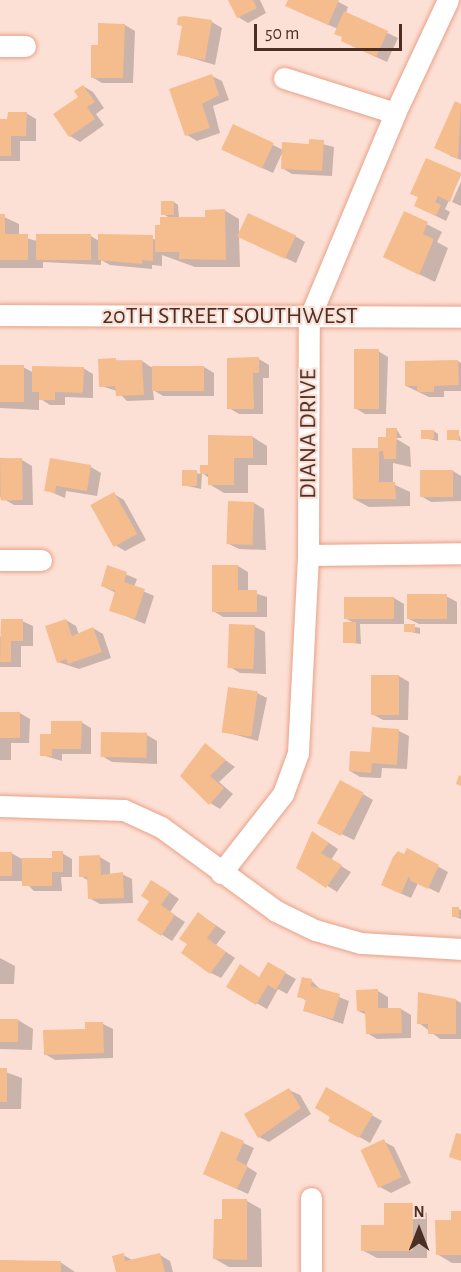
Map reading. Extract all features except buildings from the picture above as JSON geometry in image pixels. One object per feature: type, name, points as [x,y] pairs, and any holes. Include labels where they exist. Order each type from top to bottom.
[{"type":"street","name":"DIANA DRIVE","points":[[221,873],[283,794],[298,753],[308,555],[309,319],[395,113],[448,0]]},
{"type":"street","points":[[0,46],[25,46]]},
{"type":"street","points":[[284,78],[395,113]]},
{"type":"street","name":"20TH STREET SOUTHWEST","points":[[0,315],[309,319],[461,317]]},
{"type":"street","points":[[308,555],[461,553]]},
{"type":"street","points":[[0,560],[41,560]]},
{"type":"street","points":[[0,806],[124,810],[161,827],[276,911],[342,940],[461,949]]},
{"type":"street","points":[[311,1272],[312,1198]]}]
